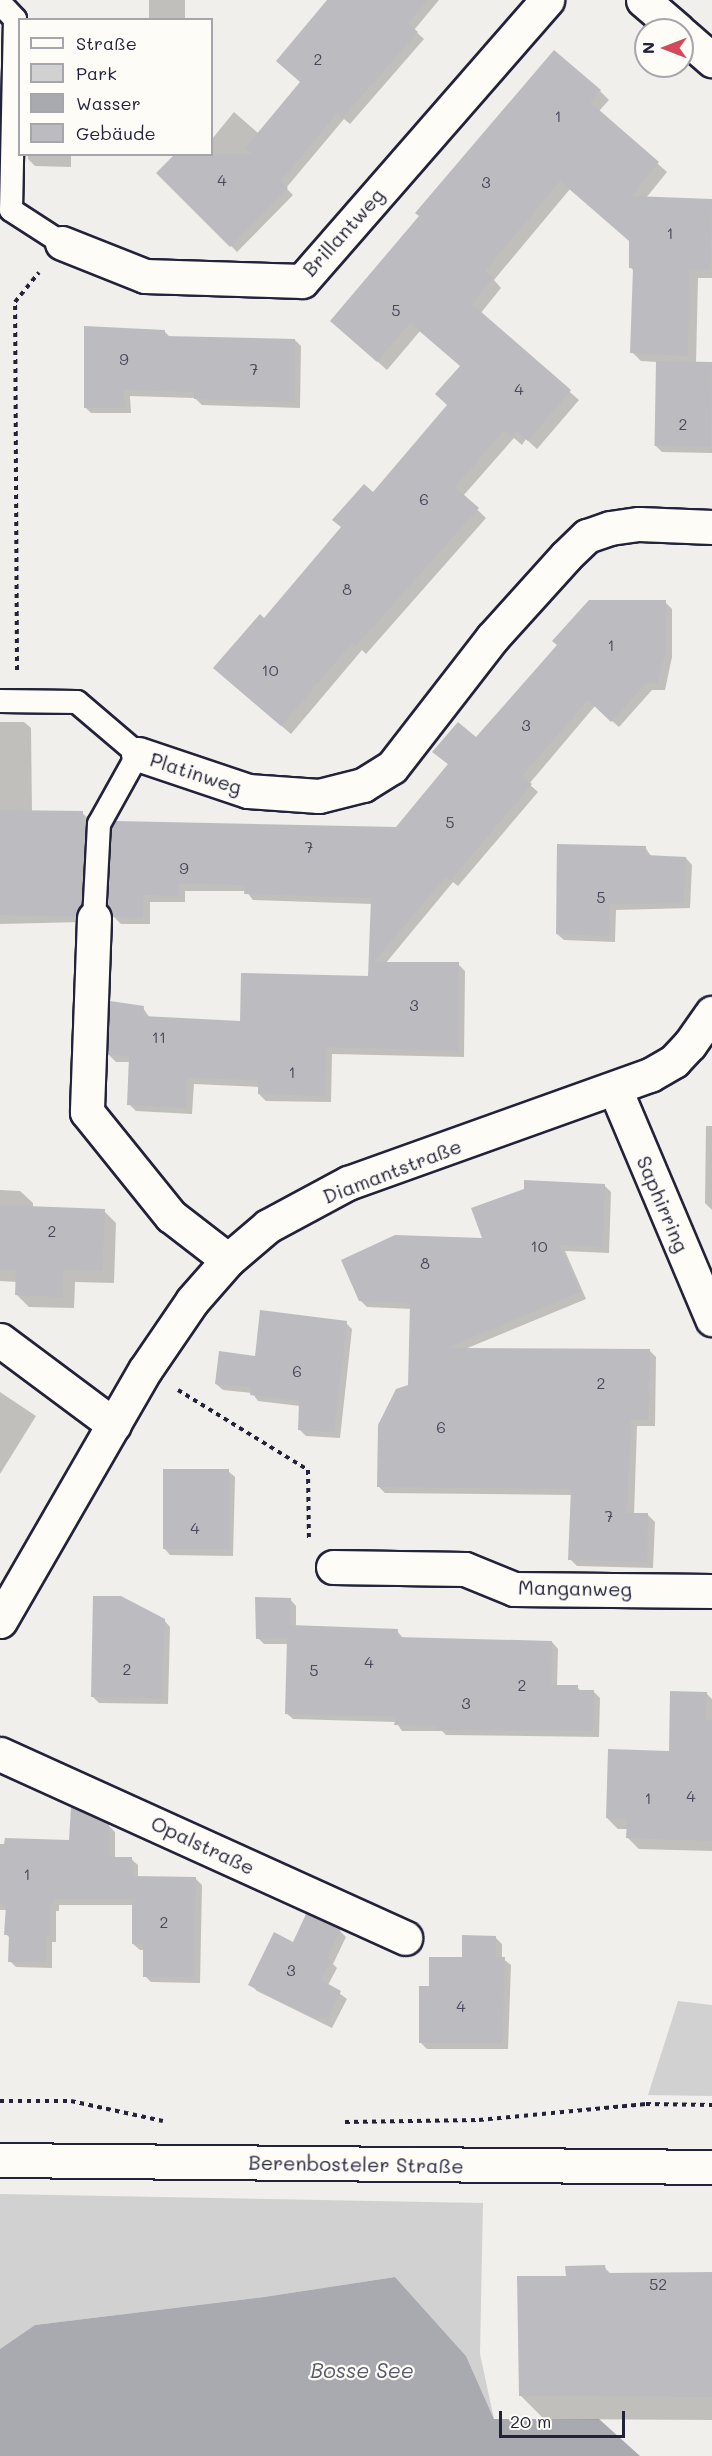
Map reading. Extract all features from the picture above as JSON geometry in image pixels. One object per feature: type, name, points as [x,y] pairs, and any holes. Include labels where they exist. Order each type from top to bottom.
[{"type":"street","name":"Brillantweg","points":[[62,243],[145,276],[302,281],[547,0]]},
{"type":"street","points":[[644,0],[664,18]]},
{"type":"street","points":[[694,44],[712,60]]},
{"type":"street","name":"Platinweg","points":[[138,754],[248,791],[319,796],[363,785],[392,767],[492,638],[587,536],[610,528],[639,524],[712,527]]},
{"type":"street","name":"Platinweg","points":[[94,918],[87,1112],[171,1216],[228,1260]]},
{"type":"street","name":"Diamantstraße","points":[[0,1621],[145,1370],[192,1301],[228,1260],[268,1226],[348,1184],[650,1075],[674,1061],[690,1044],[712,1013]]},
{"type":"street","name":"Saphirring","points":[[615,1089],[712,1319]]},
{"type":"street","points":[[0,1340],[114,1425]]},
{"type":"street","name":"Manganweg","points":[[333,1567],[465,1569],[514,1589],[712,1591]]},
{"type":"street","name":"Opalstraße","points":[[0,1754],[405,1938]]},
{"type":"street","name":"Berenbosteler Straße","points":[[0,2160],[712,2167]]},
{"type":"lane","points":[[0,3],[15,20],[10,210],[62,243]]},
{"type":"lane","points":[[9,701],[76,702],[138,754]]},
{"type":"lane","name":"Platinweg","points":[[94,918],[99,825],[138,754]]},
{"type":"path","points":[[9,701],[15,302],[62,243]]},
{"type":"path","points":[[145,1370],[308,1470],[309,1545],[333,1567]]},
{"type":"path","points":[[0,2100],[71,2100],[164,2121],[175,2121]]},
{"type":"path","points":[[337,2122],[478,2120],[646,2103],[712,2105]]},
{"type":"green space","points":[[678,2001],[712,2005],[712,2096],[648,2095]]},
{"type":"green space","points":[[0,2194],[483,2203],[480,2354],[494,2419],[466,2356],[395,2277],[264,2297],[35,2325],[0,2349]]},
{"type":"water","name":"Bosse See","points":[[395,2277],[466,2356],[494,2419],[599,2419],[640,2456],[0,2456],[0,2349],[35,2325],[264,2297]]},
{"type":"building","points":[[327,0],[428,0],[408,23],[418,32],[342,118],[337,113],[281,181],[288,188],[230,247],[156,173],[173,156],[252,154],[245,148],[300,82],[276,61]]},
{"type":"building","points":[[554,50],[601,90],[590,102],[659,162],[632,196],[712,199],[710,270],[689,269],[688,356],[630,353],[633,268],[629,268],[629,241],[560,181],[485,271],[493,278],[472,304],[571,390],[528,441],[516,431],[512,437],[504,430],[455,487],[479,508],[356,646],[352,643],[281,726],[213,668],[260,614],[264,618],[341,527],[332,520],[364,484],[373,492],[447,405],[435,394],[460,366],[410,323],[377,362],[330,321],[419,216],[415,213]]},
{"type":"building","points":[[84,326],[165,330],[165,336],[295,339],[294,402],[194,399],[194,392],[124,390],[125,408],[84,408]]},
{"type":"building","points":[[656,361],[712,362],[711,447],[655,446]]},
{"type":"building","points":[[589,600],[666,600],[666,649],[658,683],[645,684],[611,722],[588,700],[522,776],[532,784],[450,881],[446,876],[374,962],[459,962],[458,1051],[326,1047],[325,1096],[258,1094],[258,1080],[187,1078],[186,1108],[127,1105],[129,1056],[108,1055],[110,1001],[144,1006],[143,1016],[240,1021],[241,973],[368,976],[371,898],[244,894],[245,885],[179,884],[179,896],[143,895],[143,918],[113,917],[108,906],[112,828],[116,821],[396,827],[448,764],[432,752],[458,722],[476,737],[557,645],[552,641]]},
{"type":"building","points":[[0,810],[83,811],[83,821],[86,821],[81,905],[75,917],[0,915]]},
{"type":"building","points":[[557,844],[646,846],[646,855],[686,857],[684,903],[610,904],[609,936],[556,934]]},
{"type":"building","points":[[524,1180],[605,1184],[603,1247],[560,1245],[580,1292],[447,1348],[650,1349],[648,1420],[631,1420],[627,1513],[648,1513],[647,1562],[568,1560],[571,1489],[377,1487],[378,1425],[396,1389],[408,1385],[410,1303],[359,1301],[341,1260],[395,1235],[482,1238],[471,1208],[524,1189]]},
{"type":"building","points":[[0,1205],[105,1209],[102,1271],[63,1270],[62,1297],[15,1295],[16,1270],[0,1270]]},
{"type":"building","points":[[260,1310],[347,1321],[334,1432],[298,1430],[299,1401],[250,1395],[251,1387],[215,1384],[219,1351],[255,1356]]},
{"type":"building","points":[[163,1469],[229,1469],[229,1549],[163,1549]]},
{"type":"building","points":[[93,1596],[121,1596],[165,1619],[162,1698],[91,1697]]},
{"type":"building","points":[[255,1597],[291,1598],[291,1625],[398,1629],[397,1637],[552,1641],[551,1685],[578,1685],[578,1690],[594,1690],[593,1731],[438,1730],[438,1726],[394,1725],[396,1717],[285,1714],[287,1638],[256,1639]]},
{"type":"building","points":[[670,1691],[707,1692],[705,1720],[712,1720],[712,1841],[626,1838],[627,1819],[606,1818],[608,1749],[669,1751]]},
{"type":"building","points":[[71,1807],[109,1824],[109,1857],[132,1857],[133,1876],[196,1877],[194,1977],[143,1977],[143,1944],[132,1944],[132,1899],[53,1899],[50,1936],[46,1936],[46,1962],[8,1962],[9,1935],[4,1935],[6,1905],[0,1904],[0,1844],[4,1844],[5,1838],[69,1840]]},
{"type":"building","points":[[306,1914],[341,1929],[327,1958],[331,1960],[321,1980],[341,1991],[328,2018],[315,2018],[248,1985],[274,1932],[293,1942]]},
{"type":"building","points":[[462,1935],[496,1936],[496,1957],[505,1957],[502,2043],[419,2043],[419,1986],[429,1986],[429,1957],[462,1957]]},
{"type":"building","points":[[605,2265],[606,2273],[712,2272],[712,2397],[519,2396],[517,2276],[566,2276],[565,2266]]}]
